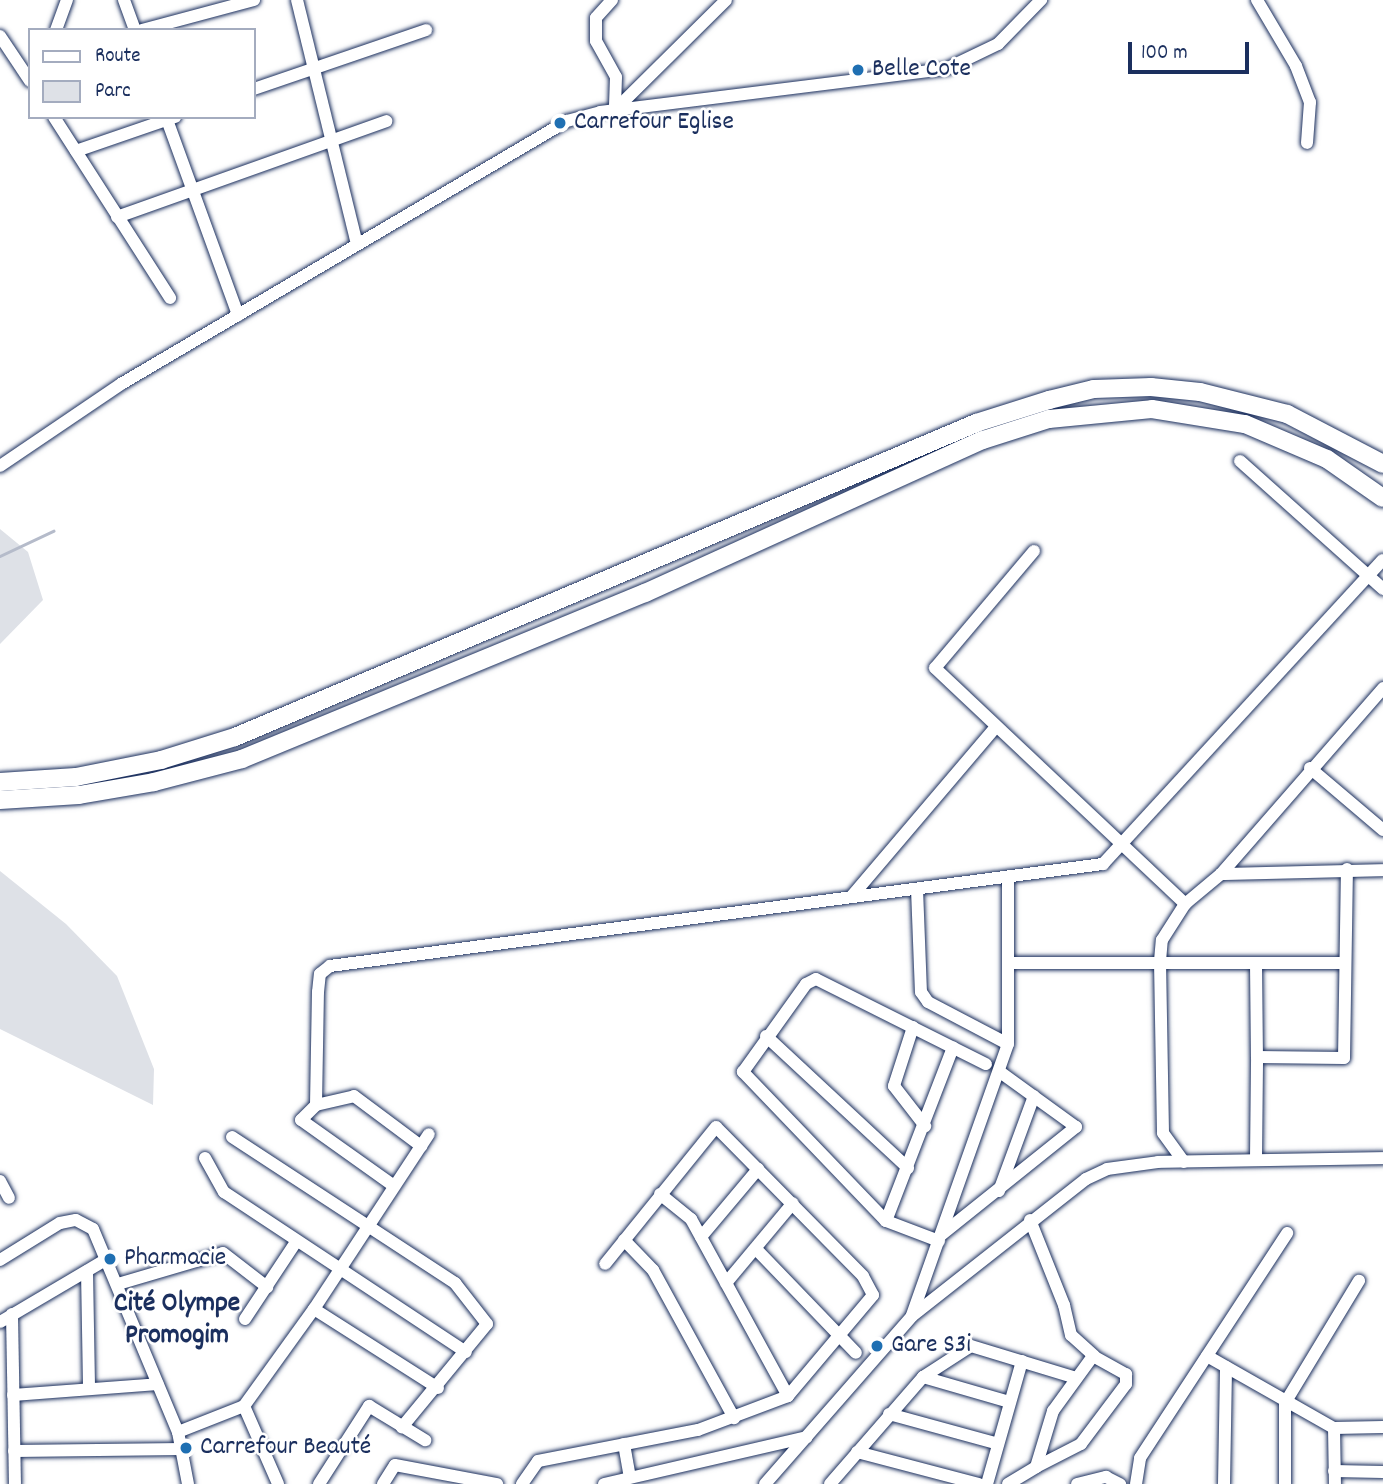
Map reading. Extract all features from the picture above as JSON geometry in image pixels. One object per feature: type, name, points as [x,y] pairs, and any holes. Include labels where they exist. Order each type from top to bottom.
[{"type":"highway","points":[[0,782],[76,777],[161,760],[235,737],[976,423],[1094,389],[1151,387],[1243,401],[1324,429],[1383,464]]},
{"type":"highway","points":[[0,800],[79,795],[154,782],[242,759],[645,593],[983,440],[1049,419],[1152,409],[1222,418],[1280,436],[1327,459],[1383,498]]},
{"type":"street","points":[[57,28],[67,0]]},
{"type":"street","points":[[124,0],[134,28]]},
{"type":"street","points":[[149,28],[254,0]]},
{"type":"street","points":[[297,0],[357,244]]},
{"type":"street","points":[[612,0],[596,18],[596,41],[616,77],[615,110]]},
{"type":"street","points":[[615,110],[726,0]]},
{"type":"street","points":[[0,466],[101,396],[567,121],[615,110],[946,69],[998,44],[1041,0]]},
{"type":"street","points":[[1256,0],[1296,66],[1310,102],[1307,143]]},
{"type":"street","points":[[256,88],[426,30]]},
{"type":"street","points":[[0,36],[27,70]]},
{"type":"street","points":[[55,119],[170,298]]},
{"type":"street","points":[[76,151],[167,119]]},
{"type":"street","points":[[170,119],[238,315]]},
{"type":"street","points":[[117,217],[194,192],[386,121]]},
{"type":"street","points":[[1240,461],[1383,589]]},
{"type":"street","points":[[1034,551],[935,668],[1125,843],[1185,904]]},
{"type":"street","points":[[316,1105],[318,992],[320,974],[330,966],[1103,864],[1383,559]]},
{"type":"street","points":[[1184,1162],[1163,1133],[1160,961],[1162,940],[1185,904],[1221,874],[1310,768],[1383,688]]},
{"type":"street","points":[[852,896],[996,727]]},
{"type":"street","points":[[1310,768],[1383,830]]},
{"type":"street","points":[[1257,1057],[1343,1058],[1347,869]]},
{"type":"street","points":[[1221,874],[1383,870]]},
{"type":"street","points":[[912,1316],[1008,1044],[1008,877]]},
{"type":"street","points":[[916,889],[921,992],[928,1002],[1008,1044]]},
{"type":"street","points":[[1010,963],[1343,963]]},
{"type":"street","points":[[1255,964],[1256,1159]]},
{"type":"street","points":[[940,1238],[887,1221],[743,1072],[766,1036],[806,984],[816,979],[986,1064]]},
{"type":"street","points":[[913,1027],[894,1086],[925,1126]]},
{"type":"street","points":[[766,1036],[908,1168]]},
{"type":"street","points":[[887,1221],[953,1047]]},
{"type":"street","points":[[940,1238],[1076,1128],[1000,1072]]},
{"type":"street","points":[[394,1185],[301,1120],[316,1105],[354,1096],[421,1146]]},
{"type":"street","points":[[999,1191],[1034,1096]]},
{"type":"street","points":[[522,1484],[538,1461],[698,1430],[788,1396],[841,1337],[873,1295],[863,1276],[716,1127],[605,1264]]},
{"type":"street","points":[[178,1432],[244,1406],[314,1309],[429,1134]]},
{"type":"street","points":[[232,1137],[454,1283],[487,1324],[438,1388],[402,1427]]},
{"type":"street","points":[[205,1158],[224,1192],[466,1353]]},
{"type":"street","points":[[765,1484],[912,1316],[1030,1220],[1107,1169],[1158,1162],[1383,1158]]},
{"type":"street","points":[[701,1237],[758,1168]]},
{"type":"street","points":[[0,1181],[9,1198]]},
{"type":"street","points":[[660,1194],[691,1219],[788,1396]]},
{"type":"street","points":[[726,1283],[793,1203]]},
{"type":"street","points":[[0,1260],[69,1220],[93,1229],[178,1432],[188,1484]]},
{"type":"street","points":[[1008,1484],[1082,1444],[1126,1384],[1126,1374],[1094,1356],[1071,1335],[1064,1305],[1030,1220]]},
{"type":"street","points":[[1136,1484],[1140,1458],[1287,1233]]},
{"type":"street","points":[[624,1240],[653,1270],[734,1418]]},
{"type":"street","points":[[245,1319],[296,1242]]},
{"type":"street","points":[[755,1249],[856,1353]]},
{"type":"street","points":[[118,1284],[223,1253],[267,1287]]},
{"type":"street","points":[[0,1322],[107,1259]]},
{"type":"street","points":[[88,1271],[89,1388]]},
{"type":"street","points":[[1285,1484],[1285,1403],[1359,1281]]},
{"type":"street","points":[[314,1309],[438,1388]]},
{"type":"street","points":[[12,1314],[15,1484]]},
{"type":"street","points":[[830,1484],[923,1377],[971,1346],[1076,1378]]},
{"type":"street","points":[[1036,1467],[1053,1411],[1094,1356]]},
{"type":"street","points":[[1206,1356],[1285,1403],[1334,1428],[1383,1427]]},
{"type":"street","points":[[987,1484],[995,1443],[1023,1361]]},
{"type":"street","points":[[1224,1484],[1226,1367]]},
{"type":"street","points":[[923,1377],[1009,1402]]},
{"type":"street","points":[[13,1395],[158,1384]]},
{"type":"street","points":[[244,1406],[278,1484]]},
{"type":"street","points":[[319,1484],[369,1406],[425,1440]]},
{"type":"street","points":[[889,1414],[995,1443]]},
{"type":"street","points":[[1334,1428],[1334,1478],[1383,1472]]},
{"type":"street","points":[[604,1484],[808,1437]]},
{"type":"street","points":[[624,1444],[630,1477]]},
{"type":"street","points":[[14,1451],[182,1449]]},
{"type":"street","points":[[858,1452],[979,1484]]},
{"type":"street","points":[[383,1484],[395,1465],[497,1484]]},
{"type":"street","points":[[1077,1484],[1106,1477],[1120,1484]]},
{"type":"green space","points":[[0,529],[28,552],[43,600],[0,644]]},
{"type":"green space","points":[[0,871],[66,924],[117,976],[154,1069],[153,1105],[0,1029]]},
{"type":"waterway","points":[[0,556],[53,531]]},
{"type":"place","name":"Belle Cote","points":[[858,70]]},
{"type":"place","name":"Carrefour Eglise","points":[[560,123]]},
{"type":"place","name":"Pharmacie","points":[[110,1259]]},
{"type":"place","name":"Gare S3i","points":[[877,1346]]},
{"type":"place","name":"Carrefour Beauté","points":[[186,1448]]},
{"type":"district","name":"Cité Olympe Promogim","points":[[177,1321]]}]
